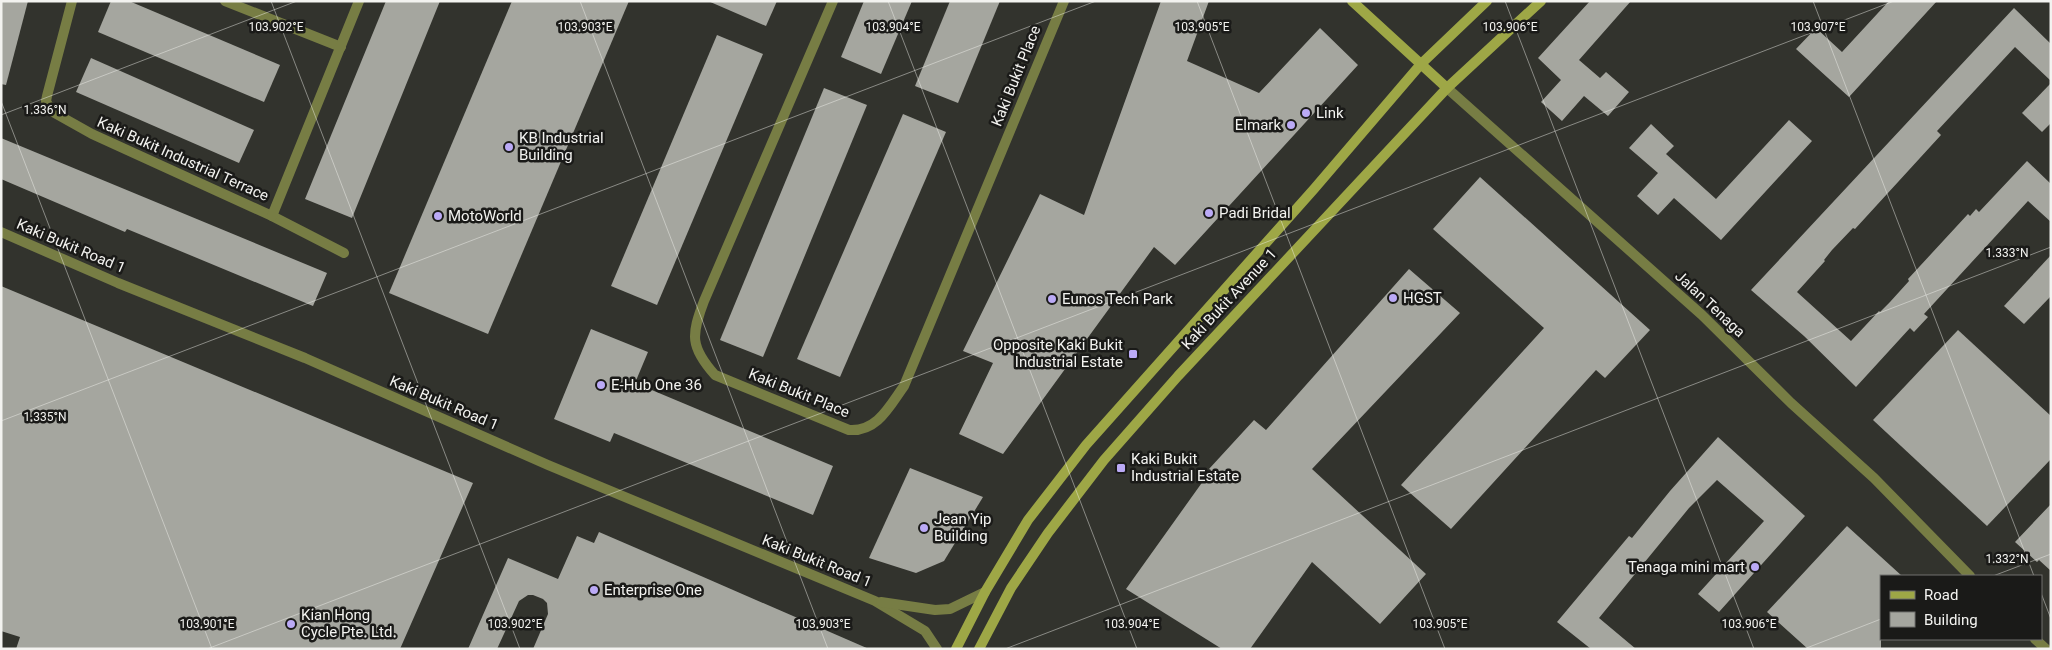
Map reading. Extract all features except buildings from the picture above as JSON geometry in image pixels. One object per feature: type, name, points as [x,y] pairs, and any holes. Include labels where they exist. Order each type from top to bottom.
[{"type":"main road","name":"Jalan Tenaga","points":[[1352,1],[1447,88]]},
{"type":"main road","name":"Kaki Bukit Avenue 1","points":[[956,649],[984,592],[1028,520],[1086,445],[1314,189],[1421,64],[1487,1]]},
{"type":"main road","name":"Kaki Bukit Avenue 1","points":[[979,649],[1011,588],[1048,533],[1104,460],[1178,376],[1447,88],[1541,1]]},
{"type":"street","name":"Kaki Bukit Industrial Terrace","points":[[72,1],[46,96],[46,101],[51,111],[92,134],[272,216],[344,253]]},
{"type":"street","points":[[225,1],[341,47]]},
{"type":"street","name":"Kaki Bukit Industrial Terrace","points":[[272,216],[359,1]]},
{"type":"street","name":"Kaki Bukit Place","points":[[833,1],[704,301],[695,324],[694,337],[702,361],[715,375],[849,430],[858,431],[870,428],[883,417],[904,386],[1064,1]]},
{"type":"street","name":"Jalan Tenaga","points":[[1447,88],[1702,315],[1791,403],[1874,478],[1969,575]]},
{"type":"street","name":"Kaki Bukit Road 1","points":[[1,232],[118,283],[306,358],[548,465],[876,601],[925,632],[937,649]]},
{"type":"street","name":"Kaki Bukit Road 1","points":[[876,601],[919,608],[950,608],[984,592]]},
{"type":"street","points":[[2037,640],[2046,649]]},
{"type":"place","name":"Link","points":[[1306,113]]},
{"type":"place","name":"Elmark","points":[[1291,125]]},
{"type":"place","name":"KB Industrial Building","points":[[509,147]]},
{"type":"place","name":"Padi Bridal","points":[[1209,213]]},
{"type":"place","name":"MotoWorld","points":[[438,216]]},
{"type":"place","name":"HGST","points":[[1393,298]]},
{"type":"place","name":"Eunos Tech Park","points":[[1052,299]]},
{"type":"place","name":"Opposite Kaki Bukit Industrial Estate","points":[[1133,354]]},
{"type":"place","name":"E-Hub One 36","points":[[601,385]]},
{"type":"place","name":"Kaki Bukit Industrial Estate","points":[[1121,468]]},
{"type":"place","name":"Jean Yip Building","points":[[924,528]]},
{"type":"place","name":"Tenaga mini mart","points":[[1755,567]]},
{"type":"place","name":"Enterprise One","points":[[594,590]]},
{"type":"place","name":"Kian Hong Cycle Pte. Ltd.","points":[[291,624]]}]
